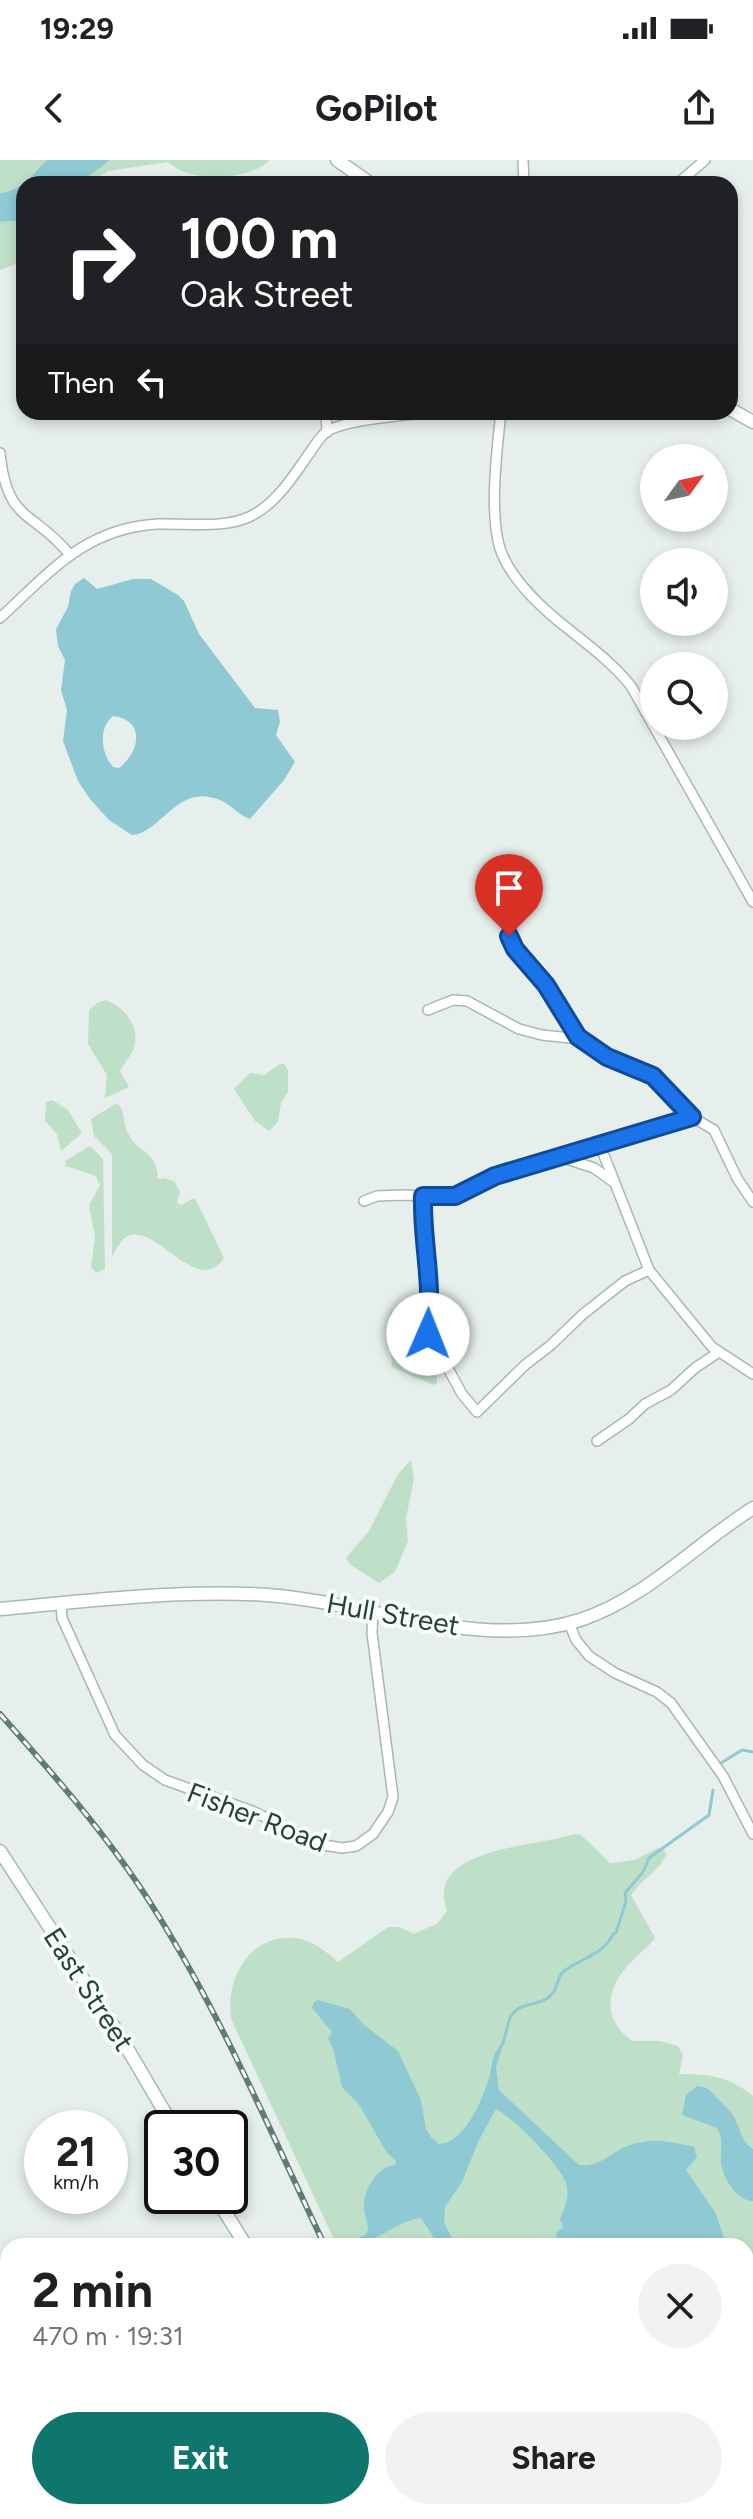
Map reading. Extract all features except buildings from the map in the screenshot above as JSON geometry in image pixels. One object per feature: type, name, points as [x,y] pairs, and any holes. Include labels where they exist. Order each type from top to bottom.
[{"type":"main road","points":[[337,160],[360,176]]},
{"type":"main road","name":"Hull Street","points":[[0,1609],[237,1593],[288,1597],[490,1630],[535,1629],[594,1615],[629,1596],[753,1508]]},
{"type":"main road","name":"East Street","points":[[0,1851],[120,2036],[163,2110]]},
{"type":"main road","points":[[226,2214],[241,2238]]},
{"type":"street","points":[[686,176],[705,160]]},
{"type":"street","points":[[326,420],[327,432]]},
{"type":"street","points":[[0,618],[70,555],[94,539],[121,529],[155,524],[224,523],[246,518],[263,509],[278,496],[327,432],[340,426],[373,420]]},
{"type":"street","points":[[501,420],[496,517],[498,541],[506,561],[535,599],[631,686],[753,902]]},
{"type":"street","points":[[0,453],[6,487],[16,505],[70,555]]},
{"type":"street","points":[[509,936],[515,949],[546,985],[580,1039],[607,1057],[653,1076],[692,1117],[717,1133],[737,1178],[753,1202]]},
{"type":"street","points":[[428,1010],[453,1000],[467,1001],[526,1032],[580,1039]]},
{"type":"street","points":[[364,1201],[377,1196],[455,1196],[489,1178],[692,1117]]},
{"type":"street","points":[[600,1145],[649,1270],[704,1338],[719,1352],[753,1374]]},
{"type":"street","points":[[558,1157],[585,1164],[615,1183]]},
{"type":"street","points":[[423,1196],[429,1291],[426,1328],[462,1394],[477,1412],[582,1315],[625,1281],[649,1270]]},
{"type":"street","points":[[597,1441],[645,1404],[671,1390],[719,1352]]},
{"type":"street","name":"Fisher Road","points":[[61,1604],[62,1618],[107,1722],[122,1744],[143,1765],[177,1786],[238,1805],[314,1841],[342,1848],[356,1846],[373,1834],[388,1812],[393,1797],[372,1633],[373,1610]]},
{"type":"street","points":[[569,1623],[576,1640],[589,1656],[615,1673],[657,1692],[671,1703],[723,1776],[753,1834]]},
{"type":"green space","points":[[0,160],[47,160],[32,176],[16,176],[16,188],[0,193]]},
{"type":"green space","points":[[110,160],[270,160],[249,172],[226,176],[190,174],[168,162],[89,176]]},
{"type":"green space","points":[[16,221],[16,264],[0,270],[0,222]]},
{"type":"green space","points":[[106,1000],[127,1015],[136,1037],[135,1046],[120,1071],[129,1087],[105,1098],[107,1075],[88,1044],[89,1010]]},
{"type":"green space","points":[[280,1064],[288,1070],[288,1092],[281,1103],[278,1122],[269,1131],[255,1121],[234,1089],[250,1073],[264,1075]]},
{"type":"green space","points":[[52,1100],[68,1110],[82,1133],[61,1151],[57,1134],[45,1121],[46,1102]]},
{"type":"green space","points":[[117,1103],[128,1133],[151,1157],[158,1179],[175,1182],[180,1192],[177,1203],[182,1205],[194,1198],[196,1200],[224,1258],[214,1268],[202,1270],[190,1265],[139,1235],[125,1237],[112,1256],[112,1154],[94,1136],[91,1119]]},
{"type":"green space","points":[[90,1146],[103,1159],[105,1269],[96,1273],[91,1267],[95,1237],[89,1205],[100,1185],[96,1176],[66,1166],[65,1161]]},
{"type":"green space","points":[[393,1309],[402,1317],[411,1336],[432,1363],[437,1383],[433,1385],[392,1367],[391,1350],[397,1333],[389,1315]]},
{"type":"green space","points":[[411,1460],[414,1479],[406,1518],[408,1541],[395,1572],[379,1583],[351,1565],[346,1558],[369,1531],[398,1474]]},
{"type":"green space","points":[[581,1835],[610,1863],[635,1860],[658,1848],[664,1850],[666,1855],[659,1866],[631,1895],[655,1938],[617,1981],[612,1991],[611,2012],[622,2032],[632,2041],[659,2041],[678,2046],[683,2055],[679,2074],[718,2078],[735,2084],[753,2096],[753,2238],[333,2238],[232,2021],[232,1991],[243,1963],[252,1952],[278,1939],[306,1941],[318,1946],[338,1962],[388,1927],[399,1927],[414,1934],[438,1923],[447,1911],[444,1890],[452,1874],[467,1862],[488,1853]]},
{"type":"water","points":[[47,160],[110,160],[89,176],[32,176]]},
{"type":"water","points":[[14,189],[16,221],[0,222],[0,193]]},
{"type":"water","points":[[84,578],[97,589],[133,579],[151,579],[178,595],[184,601],[199,634],[255,708],[278,710],[280,722],[276,735],[295,762],[284,780],[250,819],[222,801],[203,796],[180,803],[152,826],[132,835],[109,820],[90,799],[78,781],[63,741],[67,710],[61,690],[65,660],[58,646],[56,629],[68,607],[75,584]],"holes":[[[113,716],[124,719],[135,730],[136,738],[132,754],[119,768],[113,767],[106,755],[103,734]]]},
{"type":"water","points":[[318,2000],[350,2009],[363,2024],[398,2051],[421,2100],[426,2129],[439,2144],[456,2137],[470,2120],[485,2089],[495,2054],[505,2039],[496,2067],[499,2090],[579,2165],[598,2162],[625,2147],[643,2142],[668,2142],[694,2147],[697,2157],[686,2170],[715,2212],[724,2238],[557,2238],[556,2233],[563,2227],[560,2219],[567,2197],[566,2183],[535,2142],[496,2109],[462,2182],[445,2207],[444,2223],[452,2238],[434,2238],[421,2218],[403,2223],[374,2238],[359,2238],[368,2229],[364,2203],[370,2184],[378,2173],[395,2165],[396,2161],[387,2153],[358,2103],[342,2087],[328,2038],[332,2032],[312,2008]]},
{"type":"water","points":[[697,2086],[710,2090],[730,2112],[744,2140],[753,2149],[753,2201],[741,2197],[727,2181],[722,2168],[721,2140],[717,2128],[682,2115],[686,2095]]},
{"type":"waterway","points":[[721,1763],[742,1750],[753,1752]]},
{"type":"waterway","points":[[503,2043],[514,2012],[547,1998],[554,1992],[563,1972],[597,1952],[616,1933],[626,1901],[625,1893],[643,1872],[649,1858],[709,1815],[713,1790]]},
{"type":"railway","points":[[0,1714],[99,1830],[151,1904],[222,2029],[321,2238]]},
{"type":"route","points":[[428,1334],[429,1291],[423,1196],[455,1196],[495,1176],[692,1117],[659,1080],[607,1057],[578,1037],[546,985],[515,949],[509,936]]}]
